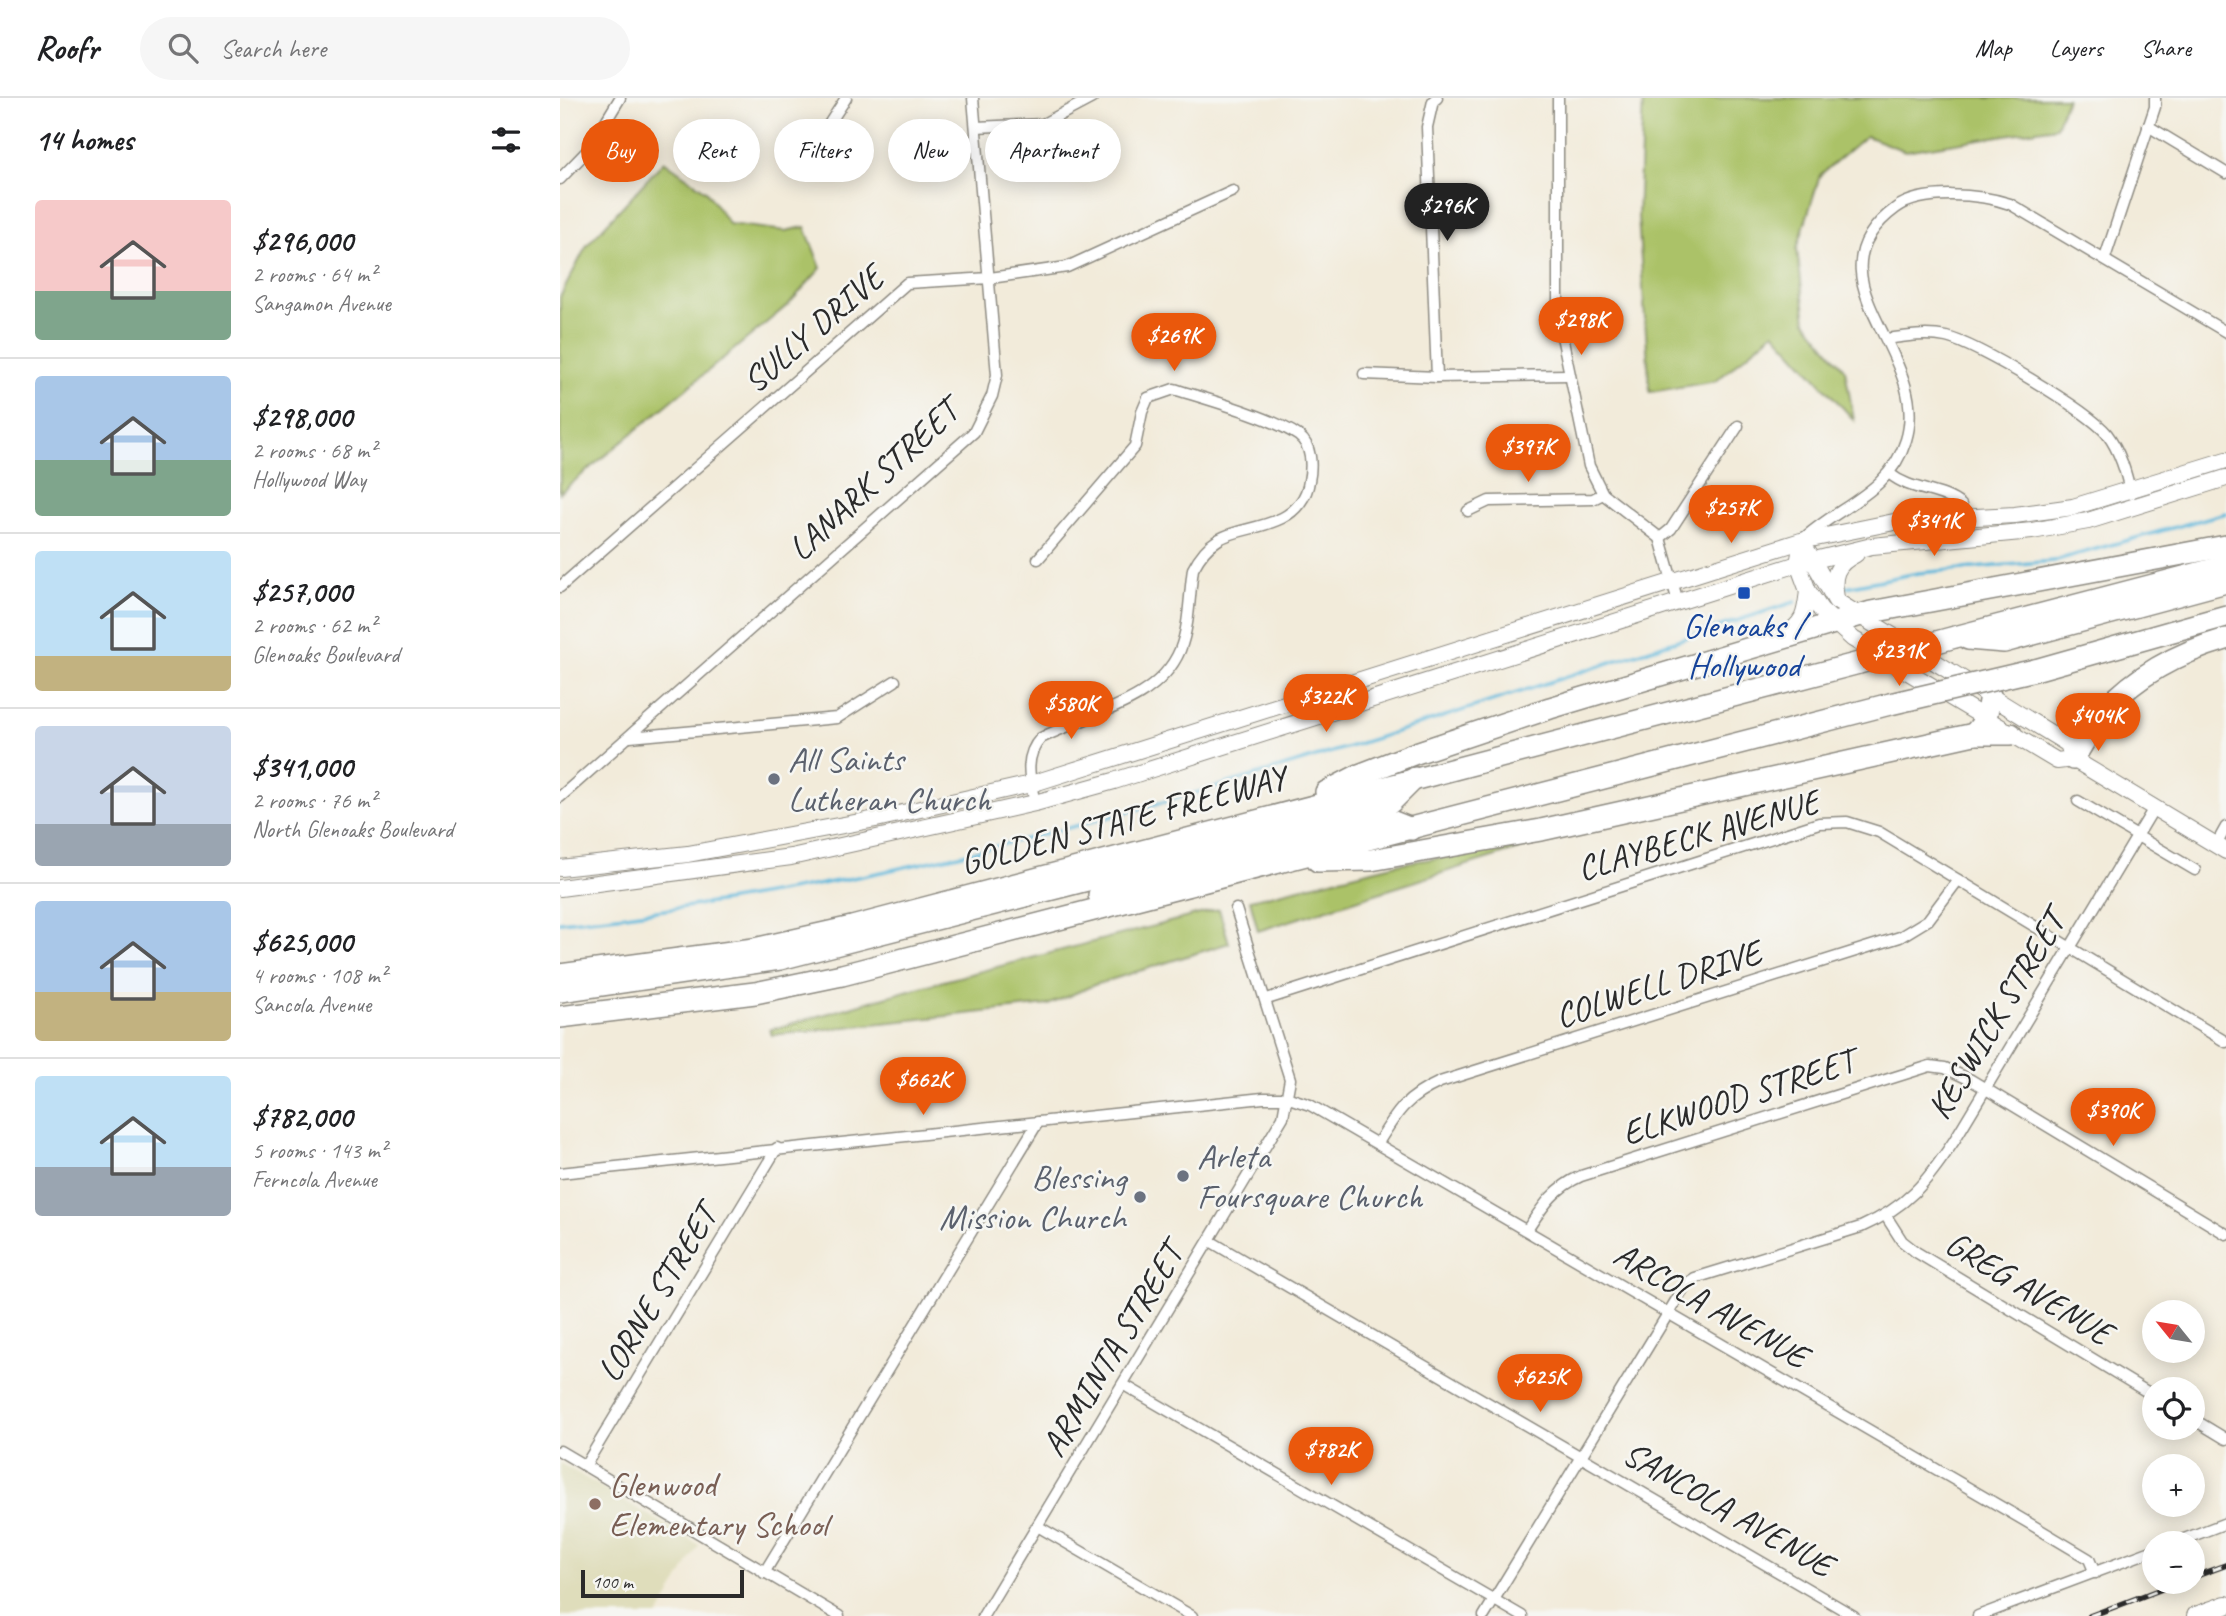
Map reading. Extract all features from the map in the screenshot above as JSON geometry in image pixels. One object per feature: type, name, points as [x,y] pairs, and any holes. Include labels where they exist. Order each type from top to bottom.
[{"type":"highway","points":[[1296,808],[1359,775],[1416,753],[1550,708],[1860,615],[2226,546]]},
{"type":"highway","name":"GOLDEN STATE FREEWAY","points":[[560,975],[779,943],[1955,637],[2013,631],[2226,566]]},
{"type":"highway","points":[[2013,631],[2226,582]]},
{"type":"highway","points":[[560,1017],[755,993],[842,975],[1288,862],[1890,704],[2035,670],[2226,616]]},
{"type":"highway","points":[[2073,759],[2104,711],[2127,688],[2165,663],[2226,639]]},
{"type":"highway","points":[[1980,727],[1990,695]]},
{"type":"highway","points":[[1288,862],[1371,860],[1528,832],[1980,727],[2011,734]]},
{"type":"highway","points":[[560,991],[645,981],[818,950],[1391,802],[1417,777]]},
{"type":"highway","points":[[560,1003],[675,991],[811,968],[1038,912],[1386,819],[1411,829]]},
{"type":"main road","points":[[560,868],[728,846],[876,819],[1031,784],[1801,541],[1899,521],[1964,518],[2073,507],[2226,460]]},
{"type":"main road","points":[[560,888],[791,857],[1035,803],[1127,777],[1806,562],[1872,546],[2065,526],[2226,478]]},
{"type":"main road","points":[[1776,640],[1800,626],[1806,611],[1806,562],[1801,541]]},
{"type":"main road","points":[[1836,601],[1834,576],[1838,567],[1847,558],[1872,546]]},
{"type":"main road","points":[[1806,562],[1836,601],[2068,744],[2073,759]]},
{"type":"main road","points":[[1808,591],[1821,610],[1853,639],[1980,727]]},
{"type":"main road","points":[[1449,654],[1455,673]]},
{"type":"main road","points":[[2011,734],[2057,761],[2073,759],[2221,848]]},
{"type":"main road","points":[[2197,1616],[2226,1605]]},
{"type":"street","points":[[560,179],[589,149],[620,98]]},
{"type":"street","points":[[832,119],[846,98]]},
{"type":"street","name":"LANARK STREET","points":[[560,797],[974,432],[992,396],[998,375],[973,98]]},
{"type":"street","points":[[976,127],[1043,124],[1092,98]]},
{"type":"street","points":[[1437,98],[1433,100],[1427,127],[1437,377]]},
{"type":"street","points":[[1555,98],[1558,317],[1589,466],[1603,494],[1660,538],[1678,602]]},
{"type":"street","points":[[2105,258],[2155,98]]},
{"type":"street","points":[[2148,126],[2226,173]]},
{"type":"street","name":"SULLY DRIVE","points":[[560,587],[907,283],[990,278],[1067,267],[1233,191]]},
{"type":"street","points":[[1801,541],[1822,522],[1867,494],[1890,474],[1906,439],[1911,404],[1906,378],[1862,286],[1859,260],[1866,241],[1880,220],[1901,205],[1930,198],[1990,197],[2033,215],[2226,332]]},
{"type":"street","points":[[1887,339],[1917,335],[1944,336],[1970,344],[2097,424],[2116,449],[2134,507]]},
{"type":"street","points":[[1364,374],[1437,377],[1569,375]]},
{"type":"street","points":[[1035,803],[1031,784],[1031,752],[1041,738],[1143,692],[1170,667],[1184,635],[1193,569],[1205,550],[1220,538],[1280,519],[1298,507],[1309,483],[1311,456],[1301,437],[1218,402],[1174,389],[1159,392],[1148,398],[1142,412],[1135,446],[1038,559]]},
{"type":"street","points":[[1660,538],[1671,529],[1738,426]]},
{"type":"street","points":[[1890,474],[1919,491],[1952,498],[1961,505],[1966,536]]},
{"type":"street","points":[[1468,511],[1489,501],[1593,499],[1603,494]]},
{"type":"street","points":[[629,737],[837,718],[895,681]]},
{"type":"street","points":[[2078,801],[2194,870]]},
{"type":"street","name":"KESWICK STREET","points":[[1484,1616],[1678,1292],[1695,1278],[1861,1227],[1886,1216],[1919,1191],[1954,1141],[2154,808]]},
{"type":"street","name":"CLAYBECK AVENUE","points":[[1267,999],[1819,823],[1847,822],[1879,832],[2226,1042]]},
{"type":"street","points":[[2221,848],[2226,828]]},
{"type":"street","name":"COLWELL DRIVE","points":[[1378,1143],[1404,1103],[1415,1094],[1440,1082],[1900,937],[1928,920],[1958,880]]},
{"type":"street","name":"ARMINTA STREET","points":[[983,1616],[1039,1527],[1283,1117],[1289,1098],[1290,1079],[1267,999],[1236,909]]},
{"type":"street","name":"ELKWOOD STREET","points":[[1527,1230],[1545,1200],[1563,1184],[1581,1176],[1930,1066],[1945,1068],[1984,1088],[2226,1234]]},
{"type":"street","points":[[560,1172],[1263,1098],[1289,1098]]},
{"type":"street","name":"ARCOLA AVENUE","points":[[1289,1098],[1310,1105],[1378,1143],[2089,1559],[2095,1573]]},
{"type":"street","points":[[764,1573],[1038,1122]]},
{"type":"street","name":"LORNE STREET","points":[[585,1466],[777,1148]]},
{"type":"street","name":"GREG AVENUE","points":[[1886,1216],[1902,1241],[1916,1252],[2142,1389]]},
{"type":"street","name":"SANCOLA AVENUE","points":[[1210,1241],[1854,1616]]},
{"type":"street","points":[[1124,1385],[1522,1616]]},
{"type":"street","points":[[2205,1426],[2226,1439]]},
{"type":"street","points":[[560,1451],[839,1616]]},
{"type":"street","points":[[2205,1531],[2226,1523]]},
{"type":"street","points":[[1039,1527],[1192,1616]]},
{"type":"street","points":[[1978,1616],[2142,1555]]},
{"type":"shaded area","name":"Glenwood Elementary School","points":[[560,1463],[699,1545],[658,1616],[560,1616]]},
{"type":"green space","points":[[1643,98],[2067,98],[2056,127],[1905,151],[1866,136],[1820,175],[1797,249],[1806,321],[1845,370],[1854,420],[1774,332],[1716,381],[1650,392],[1638,217]]},
{"type":"green space","points":[[664,161],[673,167],[673,182],[693,182],[706,191],[729,224],[785,231],[805,227],[821,268],[789,304],[560,493],[560,297],[587,245],[645,182],[659,182],[659,166]]},
{"type":"green space","points":[[1534,844],[1258,931],[1250,900],[1397,864]]},
{"type":"green space","points":[[1219,909],[1229,943],[1094,985],[1048,1005],[772,1035],[770,1030],[913,989]]},
{"type":"waterway","points":[[1841,588],[1918,573],[2053,561],[2226,513]]},
{"type":"waterway","points":[[560,922],[719,902],[876,873],[1031,837],[1186,796],[1339,750],[1795,602]]},
{"type":"railway","points":[[2205,1573],[2226,1565]]},
{"type":"railway","points":[[2090,1616],[2148,1594]]},
{"type":"place","name":"Glenoaks / Hollywood","points":[[1744,593]]},
{"type":"place","name":"All Saints Lutheran Church","points":[[774,779]]},
{"type":"place","name":"Arleta Foursquare Church","points":[[1183,1176]]},
{"type":"place","name":"Blessing Mission Church","points":[[1140,1197]]},
{"type":"place","name":"Glenwood Elementary School","points":[[595,1504]]}]
